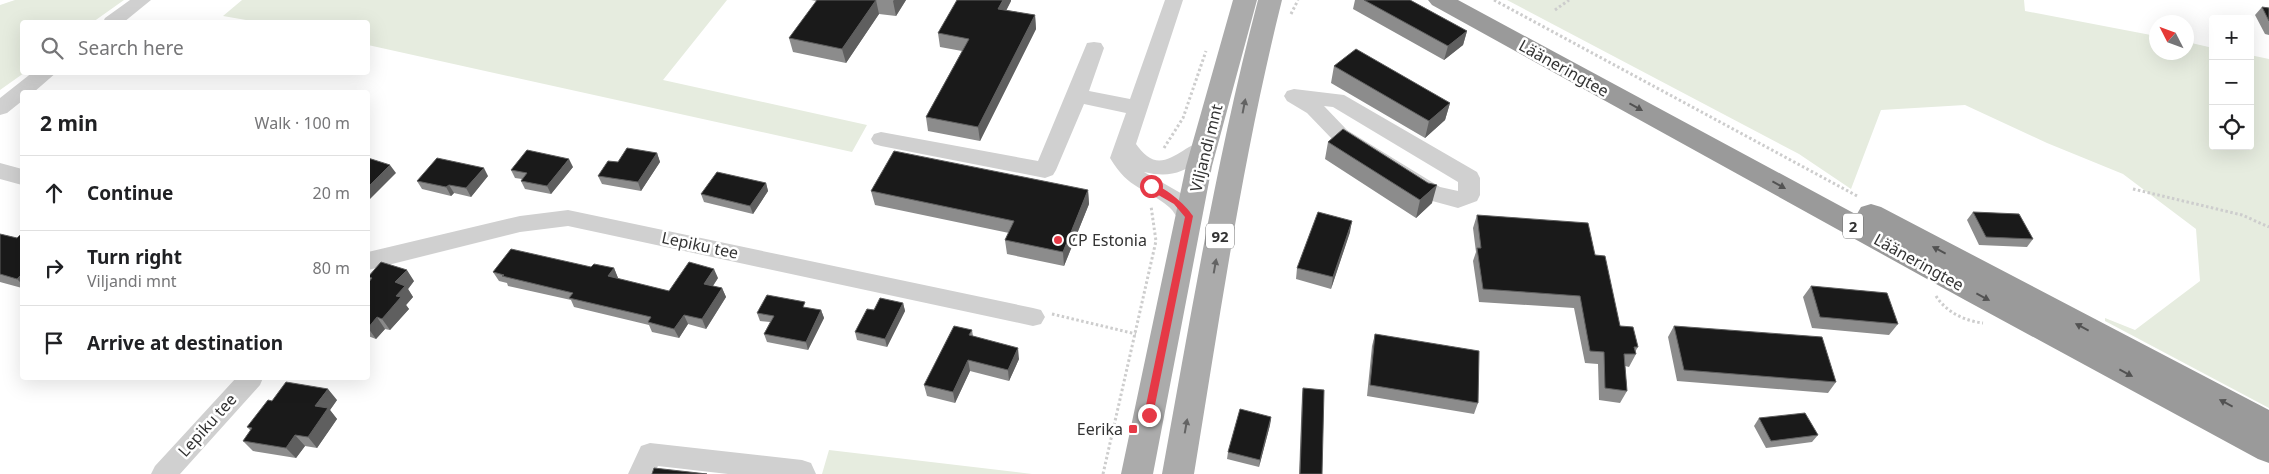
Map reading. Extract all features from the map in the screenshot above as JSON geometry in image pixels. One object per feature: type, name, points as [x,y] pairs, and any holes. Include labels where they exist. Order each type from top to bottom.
[{"type":"highway","name":"Lääneringtee","points":[[1440,0],[1975,292],[2269,449]]},
{"type":"highway","name":"Lääneringtee","points":[[1475,0],[1949,256],[2269,425]]},
{"type":"main road","name":"Viljandi mnt","points":[[1137,474],[1189,216],[1205,146],[1245,0]]},
{"type":"main road","name":"Viljandi mnt","points":[[1178,474],[1228,188],[1252,70],[1280,9]]},
{"type":"street","points":[[115,20],[142,0]]},
{"type":"street","points":[[1174,0],[1121,158],[1128,170],[1153,177],[1189,216]]},
{"type":"street","points":[[882,139],[1045,170],[1077,96],[1094,48]]},
{"type":"street","points":[[24,90],[43,75]]},
{"type":"street","points":[[0,108],[20,93]]},
{"type":"street","points":[[1077,96],[1138,108]]},
{"type":"street","points":[[1294,96],[1337,100],[1469,178],[1469,195],[1458,200],[1433,193],[1340,135],[1314,108],[1294,96]]},
{"type":"street","points":[[1153,177],[1176,166],[1205,146]]},
{"type":"street","points":[[0,171],[20,176]]},
{"type":"street","name":"Lepiku tee","points":[[370,261],[520,224],[568,218],[1033,317]]},
{"type":"street","name":"Lepiku tee","points":[[164,474],[249,380]]},
{"type":"street","points":[[641,474],[650,454],[802,471],[802,474]]},
{"type":"path","points":[[1280,9],[1298,0]]},
{"type":"path","points":[[1555,10],[1569,0]]},
{"type":"path","points":[[1103,474],[1156,241],[1149,194],[1153,177],[1158,158],[1183,118],[1208,46]]},
{"type":"path","points":[[2133,188],[2242,215],[2269,226]]},
{"type":"path","points":[[1033,317],[1045,313],[1136,334]]},
{"type":"shaded area","points":[[15,0],[124,0],[96,20],[20,20],[21,75],[0,90],[0,5]]},
{"type":"shaded area","points":[[242,0],[727,0],[663,80],[867,125],[852,152],[370,45],[370,20],[246,20],[223,16]]},
{"type":"shaded area","points":[[1507,0],[2024,0],[2025,11],[2149,35],[2149,60],[2194,60],[2194,44],[2209,47],[2209,150],[2254,150],[2254,56],[2269,59],[2269,408],[2105,321],[2105,318],[2135,330],[2200,281],[2196,229],[2123,174],[2047,143],[1965,105],[1881,110],[1851,189],[1799,154]]},
{"type":"shaded area","points":[[829,450],[1032,474],[822,474]]},
{"type":"building","points":[[817,0],[876,0],[842,49],[789,38]]},
{"type":"building","points":[[957,0],[1003,0],[998,9],[1035,15],[978,127],[926,117],[969,39],[938,33]]},
{"type":"building","points":[[1364,0],[1410,0],[1467,31],[1448,46]]},
{"type":"building","points":[[2262,7],[2269,8],[2269,21]]},
{"type":"building","points":[[1356,49],[1450,103],[1429,121],[1334,66]]},
{"type":"building","points":[[1343,129],[1428,183],[1437,185],[1420,200],[1328,142]]},
{"type":"building","points":[[627,148],[657,153],[638,182],[598,176],[608,161],[618,162]]},
{"type":"building","points":[[527,150],[569,159],[547,186],[521,181],[527,173],[511,170]]},
{"type":"building","points":[[894,151],[1088,190],[1063,252],[1005,240],[1014,221],[871,191]]},
{"type":"building","points":[[437,158],[484,168],[466,188],[449,185],[446,187],[417,181]]},
{"type":"building","points":[[370,159],[390,165],[370,185]]},
{"type":"building","points":[[717,172],[766,183],[750,206],[701,194]]},
{"type":"building","points":[[1318,212],[1352,221],[1333,277],[1297,268]]},
{"type":"building","points":[[1973,212],[2019,214],[2033,239],[1986,237]]},
{"type":"building","points":[[1477,215],[1588,223],[1595,255],[1605,256],[1620,326],[1633,327],[1638,347],[1634,347],[1636,354],[1624,354],[1627,391],[1605,388],[1604,352],[1590,351],[1580,296],[1483,289],[1477,248],[1481,248]]},
{"type":"building","points":[[0,234],[17,238],[20,235],[20,276],[17,279],[0,274]]},
{"type":"building","points":[[511,249],[591,267],[594,264],[614,268],[608,276],[669,291],[689,262],[714,269],[704,284],[722,288],[702,319],[684,315],[674,329],[648,322],[651,317],[569,298],[573,293],[502,276],[504,275],[493,272]]},
{"type":"building","points":[[381,262],[407,270],[395,282],[405,286],[396,296],[401,297],[382,319],[377,317],[370,326],[370,280],[372,278],[370,275]]},
{"type":"building","points":[[1811,286],[1887,293],[1898,324],[1820,317]]},
{"type":"building","points":[[767,295],[805,302],[803,307],[821,310],[806,342],[764,334],[774,316],[757,313]]},
{"type":"building","points":[[880,298],[903,303],[885,339],[855,332],[867,309],[874,310]]},
{"type":"building","points":[[954,326],[972,330],[969,335],[1018,348],[1008,370],[968,360],[953,392],[924,385]]},
{"type":"building","points":[[1674,326],[1822,337],[1836,382],[1684,370]]},
{"type":"building","points":[[1375,334],[1479,351],[1478,403],[1370,385]]},
{"type":"building","points":[[286,382],[328,389],[315,406],[328,408],[308,437],[295,435],[286,448],[243,441],[252,428],[247,427],[268,400],[272,401]]},
{"type":"building","points":[[1303,388],[1324,390],[1322,474],[1300,474]]},
{"type":"building","points":[[1240,409],[1271,417],[1260,460],[1228,452]]},
{"type":"building","points":[[1805,413],[1818,435],[1771,441],[1759,418]]},
{"type":"building","points":[[654,468],[707,474],[652,474]]},
{"type":"place","name":"CP Estonia","points":[[1058,240]]},
{"type":"place","name":"Eerika","points":[[1133,429]]},
{"type":"route","points":[[1149,415],[1189,216],[1177,202],[1151,186]]}]
